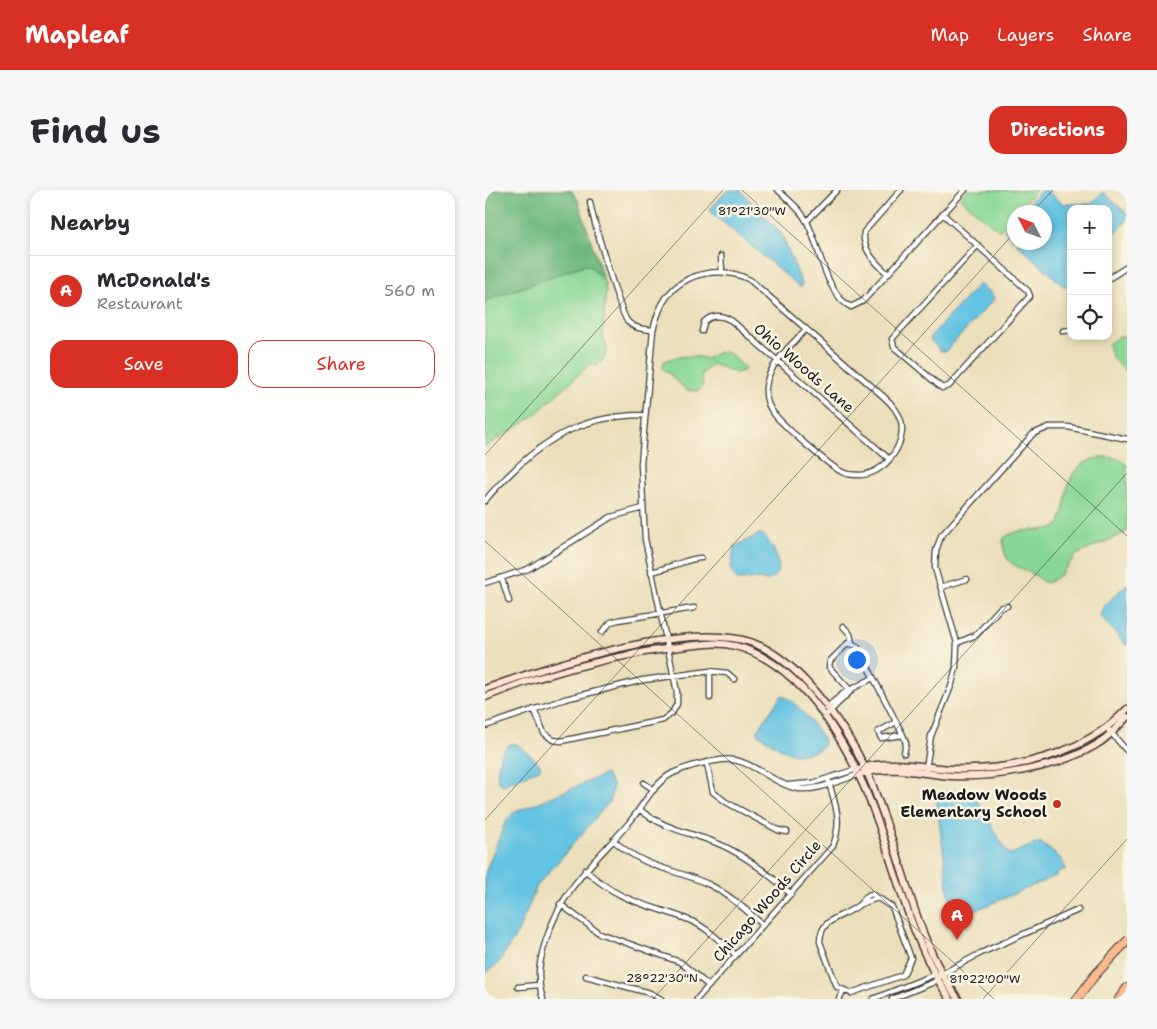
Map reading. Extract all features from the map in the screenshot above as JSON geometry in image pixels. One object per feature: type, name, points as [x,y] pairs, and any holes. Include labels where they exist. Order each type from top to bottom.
[{"type":"highway","points":[[1077,999],[1095,975],[1127,941]]},
{"type":"highway","points":[[1119,999],[1127,988]]},
{"type":"street","points":[[778,190],[807,222],[834,290],[845,304],[851,307],[857,306],[965,190]]},
{"type":"street","points":[[807,222],[837,190]]},
{"type":"street","points":[[888,274],[871,258],[864,236],[868,226],[901,190]]},
{"type":"street","points":[[590,202],[597,234],[606,256],[622,315],[636,328],[653,330]]},
{"type":"street","points":[[943,214],[1028,291],[1030,296],[949,386],[942,388],[894,347],[892,339],[977,245]]},
{"type":"street","points":[[721,256],[722,272]]},
{"type":"street","points":[[1112,276],[1127,266]]},
{"type":"street","points":[[534,709],[544,733],[553,740],[571,741],[663,720],[672,713],[677,704],[669,649],[651,572],[643,508],[641,464],[653,330],[658,312],[666,297],[679,285],[706,272],[738,273],[751,280],[884,396],[897,410],[901,422],[899,446],[889,459],[870,474],[859,475],[843,472],[783,422],[770,408],[765,394],[767,378],[778,361],[806,328]]},
{"type":"street","name":"Ohio Woods Lane","points":[[702,331],[702,326],[707,319],[715,316],[723,317],[778,361],[889,459]]},
{"type":"street","points":[[1063,331],[1067,330]]},
{"type":"street","points":[[485,501],[533,451],[558,435],[603,418],[645,415]]},
{"type":"street","points":[[926,770],[931,736],[952,684],[957,643],[935,568],[936,551],[941,536],[1033,434],[1049,427],[1068,426],[1127,439]]},
{"type":"street","points":[[485,583],[528,569],[611,516],[643,508]]},
{"type":"street","points":[[651,572],[669,568],[695,557],[701,558]]},
{"type":"street","points":[[502,579],[509,601]]},
{"type":"street","points":[[941,587],[967,579]]},
{"type":"street","points":[[957,643],[976,635],[1000,608],[1007,606]]},
{"type":"street","points":[[602,632],[611,622],[694,608]]},
{"type":"street","points":[[843,626],[850,634],[853,643],[857,646],[903,735],[906,743],[904,753]]},
{"type":"street","points":[[485,688],[573,660],[667,641],[713,636],[733,638],[755,644],[788,665],[829,710],[862,771],[925,936],[938,976],[950,999]]},
{"type":"street","points":[[485,697],[573,668],[669,649],[711,643],[733,645],[751,651],[783,671],[823,714],[862,771]]},
{"type":"street","points":[[851,691],[829,667],[830,660],[848,643],[853,643]]},
{"type":"street","points":[[710,671],[710,698]]},
{"type":"street","points":[[485,726],[593,691],[674,675],[710,671],[727,673],[734,679]]},
{"type":"street","points":[[823,714],[851,691],[873,678]]},
{"type":"street","points":[[543,999],[538,985],[537,971],[560,904],[585,870],[613,840],[654,790],[673,774],[721,760],[741,762],[785,785],[805,789],[862,771],[890,769],[926,770],[975,776],[1030,768],[1096,745],[1127,709]]},
{"type":"street","points":[[1110,728],[1127,717]]},
{"type":"street","points":[[896,722],[878,732],[881,738],[903,735]]},
{"type":"street","points":[[1110,728],[1127,750]]},
{"type":"street","points":[[707,764],[713,792],[726,802],[778,830],[787,832]]},
{"type":"street","name":"Chicago Woods Circle","points":[[697,999],[833,846],[839,830],[837,809],[828,781]]},
{"type":"street","points":[[644,782],[654,790]]},
{"type":"street","points":[[639,809],[663,826],[714,842],[735,852],[768,874],[791,894]]},
{"type":"street","points":[[613,840],[639,860],[710,885],[726,894],[763,925]]},
{"type":"street","points":[[585,870],[609,890],[631,901],[691,920],[736,955]]},
{"type":"street","points":[[872,894],[892,907],[911,958],[903,975],[851,993],[843,991],[837,987],[820,942],[822,928],[830,920],[860,904],[867,895],[872,894]]},
{"type":"street","points":[[560,904],[599,933],[680,962],[709,986]]},
{"type":"street","points":[[891,999],[907,993],[981,953],[1078,910]]},
{"type":"street","points":[[586,976],[650,993],[661,999]]},
{"type":"street","points":[[874,999],[905,986],[938,976]]},
{"type":"street","points":[[938,976],[958,999]]},
{"type":"street","points":[[518,987],[538,985]]},
{"type":"street","points":[[905,986],[907,993]]},
{"type":"street","points":[[839,999],[843,991]]},
{"type":"green space","points":[[485,190],[571,190],[578,200],[604,281],[590,266],[584,265],[485,301]]},
{"type":"green space","points":[[967,190],[1036,190],[1022,205],[1007,205],[1007,222],[999,231],[960,198]]},
{"type":"green space","points":[[584,265],[590,266],[604,281],[606,290],[603,335],[607,349],[605,357],[598,366],[590,364],[531,418],[485,447],[485,301]]},
{"type":"green space","points":[[1119,336],[1127,337],[1127,372],[1120,367],[1109,349],[1108,344]]},
{"type":"green space","points":[[725,351],[745,368],[743,371],[737,373],[712,364],[701,374],[703,385],[698,391],[686,390],[662,367],[664,362],[674,358],[691,356],[707,359],[719,352]]},
{"type":"green space","points":[[1105,457],[1121,459],[1127,465],[1127,532],[1076,555],[1061,574],[1048,583],[1011,563],[1005,555],[1003,539],[1017,532],[1053,528],[1059,525],[1074,473],[1091,460]]},
{"type":"water","points":[[728,190],[740,190],[781,233],[802,284],[801,288],[712,213],[710,209]]},
{"type":"water","points":[[1042,190],[1047,191],[1063,204],[1091,204],[1103,192],[1127,214],[1125,223],[1112,237],[1112,205],[1067,205],[1067,285],[1065,287],[1024,250],[1052,250],[1052,205],[1026,205]]},
{"type":"water","points":[[979,284],[992,294],[994,299],[945,352],[939,350],[929,338]]},
{"type":"water","points":[[761,533],[771,545],[776,555],[778,561],[777,572],[774,577],[767,581],[758,579],[737,580],[731,568],[734,547]]},
{"type":"water","points":[[1127,584],[1127,646],[1100,616],[1103,607]]},
{"type":"water","points":[[782,695],[794,703],[810,721],[824,740],[823,747],[813,752],[797,754],[782,749],[759,735],[757,731]]},
{"type":"water","points":[[510,744],[517,744],[538,762],[541,767],[503,785],[498,781],[498,765],[503,751]]},
{"type":"water","points":[[606,774],[613,786],[610,801],[537,886],[518,932],[499,962],[485,974],[485,873],[505,823],[513,813]]},
{"type":"water","points":[[948,791],[972,791],[1007,852],[1011,854],[1040,842],[1062,860],[1066,869],[1058,872],[1056,876],[960,917],[955,916],[951,910],[936,797]]},
{"type":"place","name":"Meadow Woods Elementary School","points":[[1057,804]]},
{"type":"place","name":"McDonald's","points":[[957,940]]}]
